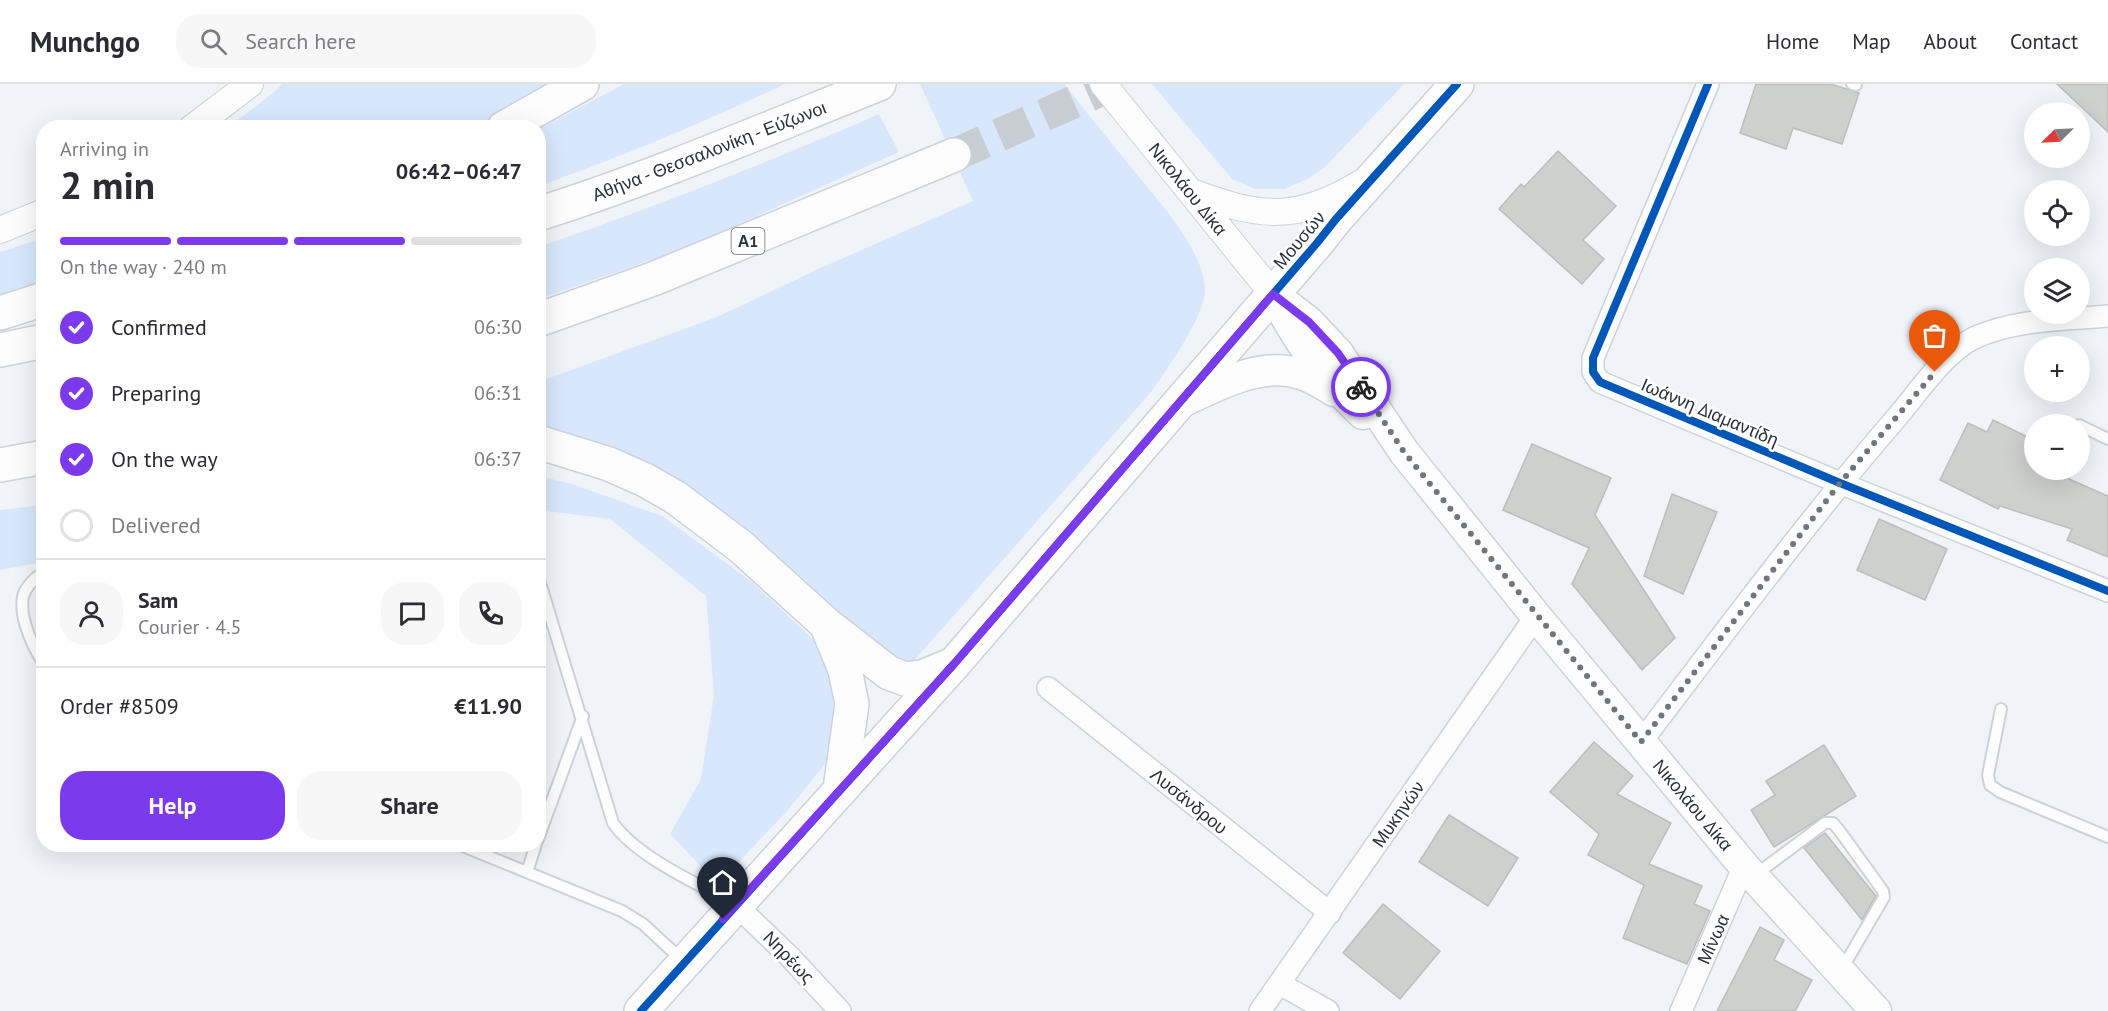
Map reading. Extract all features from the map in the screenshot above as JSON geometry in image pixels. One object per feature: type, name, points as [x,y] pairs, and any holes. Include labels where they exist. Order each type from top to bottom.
[{"type":"main road","points":[[518,120],[582,84]]},
{"type":"main road","name":"Αθήνα - Θεσσαλονίκη - Εύζωνοι","points":[[546,211],[759,134],[879,84]]},
{"type":"main road","name":"Μουσών","points":[[641,1011],[954,664],[1379,171],[1457,84]]},
{"type":"main road","name":"Α1","points":[[546,317],[653,279],[954,155]]},
{"type":"main road","name":"Νικολάου Δίκα","points":[[1273,294],[1297,338],[1345,397],[1404,452]]},
{"type":"main road","name":"Νικολάου Δίκα","points":[[1273,294],[1309,322],[1338,353],[1404,452],[1536,616],[1749,871],[1876,1011]]},
{"type":"main road","points":[[0,313],[36,302]]},
{"type":"main road","points":[[0,350],[36,343]]},
{"type":"main road","points":[[1177,404],[1247,375],[1284,370],[1302,374],[1345,397]]},
{"type":"main road","points":[[546,444],[609,464],[675,497],[740,546],[826,624],[889,674],[904,679],[922,677],[954,664]]},
{"type":"main road","points":[[0,465],[36,458]]},
{"type":"main road","points":[[826,624],[845,670],[852,704],[840,789]]},
{"type":"street","points":[[203,120],[250,84]]},
{"type":"street","name":"Νικολάου Δίκα","points":[[1103,84],[1273,294]]},
{"type":"street","name":"Ιωάννη Διαμαντίδη","points":[[1707,84],[1593,358],[1593,372],[1600,382],[1840,483],[2108,591]]},
{"type":"street","points":[[1189,191],[1233,207],[1253,211],[1301,210],[1344,193],[1379,171]]},
{"type":"street","points":[[0,230],[36,215]]},
{"type":"street","points":[[1641,742],[1840,483],[1945,360],[1973,339],[1993,331],[2023,324],[2108,316]]},
{"type":"street","name":"Μυκηνών","points":[[1260,1011],[1536,616]]},
{"type":"street","name":"Λυσάνδρου","points":[[1048,688],[1329,913]]},
{"type":"street","name":"Μίνωα","points":[[1681,1011],[1749,871]]},
{"type":"street","name":"Νηρέως","points":[[736,905],[790,957],[840,1011]]},
{"type":"street","points":[[1281,984],[1328,1011]]},
{"type":"lane","points":[[2090,431],[2108,439]]},
{"type":"lane","points":[[36,580],[26,589],[22,610],[36,649]]},
{"type":"lane","points":[[546,601],[614,823],[622,836],[642,852],[736,905]]},
{"type":"lane","points":[[2001,709],[1988,775],[1990,785],[2000,792],[2108,837]]},
{"type":"lane","points":[[546,817],[582,716]]},
{"type":"lane","points":[[1749,871],[1825,823],[1833,823],[1884,891],[1884,897],[1840,972]]},
{"type":"lane","points":[[478,852],[622,911],[643,924],[684,963]]},
{"type":"lane","points":[[527,872],[533,852]]},
{"type":"shaded area","points":[[282,84],[586,84],[523,120],[238,120]]},
{"type":"shaded area","points":[[624,84],[785,84],[663,138],[546,183],[546,125]]},
{"type":"shaded area","points":[[920,84],[1064,84],[1165,208],[1187,240],[1202,273],[1205,290],[1199,314],[1192,328],[1152,391],[903,673],[704,504],[546,443],[546,379],[717,317],[816,270],[973,201]]},
{"type":"shaded area","points":[[1152,84],[1404,84],[1325,167],[1309,178],[1285,189],[1255,189],[1232,179]]},
{"type":"shaded area","points":[[879,114],[899,152],[683,249],[546,297],[546,244],[795,150]]},
{"type":"shaded area","points":[[36,240],[36,298],[0,311],[0,252]]},
{"type":"shaded area","points":[[546,478],[572,484],[662,516],[752,582],[815,641],[830,675],[837,729],[825,764],[788,810],[718,884],[670,834],[701,779],[714,695],[706,596],[610,519],[546,511]]},
{"type":"shaded area","points":[[36,506],[36,563],[0,570],[0,510]]},
{"type":"building","points":[[1756,84],[1831,84],[1859,93],[1842,144],[1793,128],[1786,149],[1740,133]]},
{"type":"building","points":[[2057,84],[2108,84],[2108,132],[2090,115],[2090,102],[2076,102]]},
{"type":"building","points":[[1558,151],[1616,206],[1583,240],[1604,259],[1582,284],[1499,209],[1521,184],[1524,187]]},
{"type":"building","points":[[1993,420],[2024,435],[2024,480],[2071,480],[2108,496],[2108,557],[2067,540],[2072,529],[2000,506],[1998,509],[1940,480],[1968,423],[1987,432]]},
{"type":"building","points":[[1532,444],[1611,478],[1595,515],[1675,638],[1642,670],[1572,584],[1589,548],[1503,510]]},
{"type":"building","points":[[1672,494],[1717,512],[1683,594],[1644,576]]},
{"type":"building","points":[[1879,519],[1947,549],[1925,600],[1857,570]]},
{"type":"building","points":[[1594,742],[1633,776],[1617,794],[1671,823],[1649,864],[1702,886],[1694,904],[1710,911],[1687,964],[1623,938],[1644,885],[1588,855],[1599,834],[1550,792]]},
{"type":"building","points":[[1824,745],[1856,796],[1774,847],[1751,810],[1775,795],[1766,781]]},
{"type":"building","points":[[1449,815],[1518,858],[1488,906],[1419,862]]},
{"type":"building","points":[[1825,833],[1876,896],[1862,920],[1804,848]]},
{"type":"building","points":[[1383,904],[1440,951],[1400,999],[1343,953]]},
{"type":"building","points":[[1760,927],[1784,940],[1774,960],[1812,980],[1795,1011],[1717,1011]]},
{"type":"tunnel","points":[[954,155],[1114,84]]},
{"type":"cycle path","points":[[641,1011],[954,664],[1336,219],[1457,84]]},
{"type":"cycle path","points":[[1708,84],[1593,358],[1593,372],[1600,382],[1840,483],[2108,591]]},
{"type":"way so far","points":[[1361,387],[1404,452],[1641,742],[1840,483],[1935,372]]},
{"type":"route","points":[[723,919],[954,664],[1273,294],[1309,322],[1338,353],[1361,387]]}]
